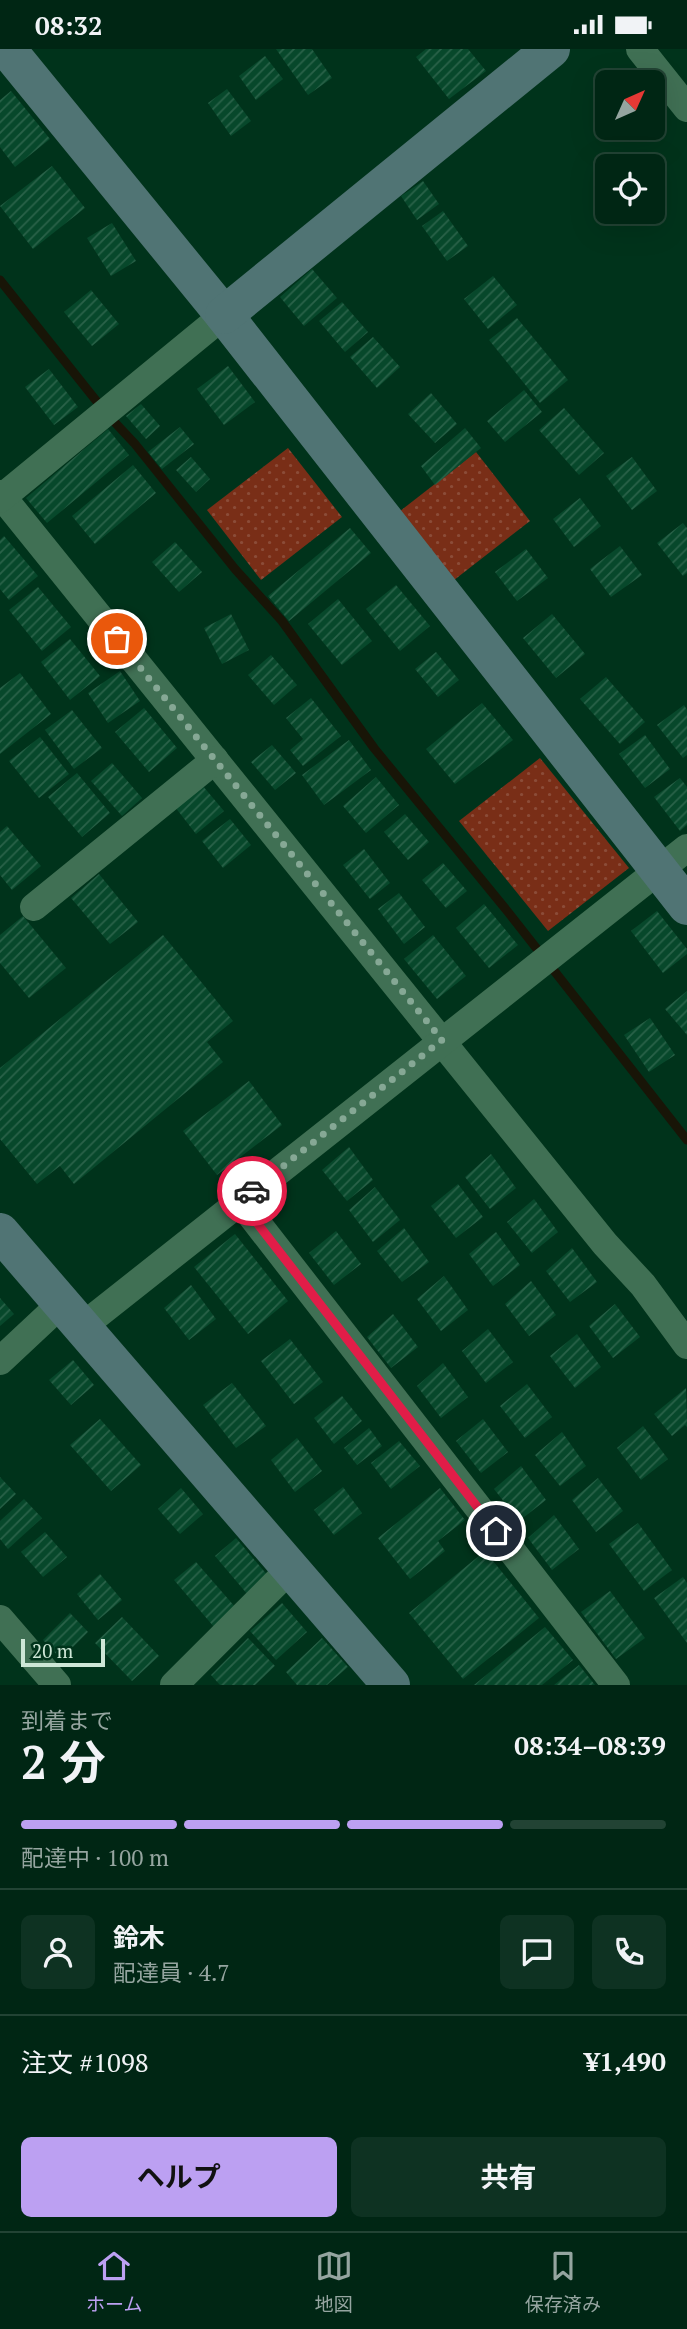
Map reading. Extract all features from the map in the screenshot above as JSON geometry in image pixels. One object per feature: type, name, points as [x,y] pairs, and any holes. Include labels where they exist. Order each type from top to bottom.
[{"type":"street","points":[[7,49],[673,859],[687,905]]},
{"type":"street","points":[[551,49],[1,497],[605,1244],[643,1285],[687,1345]]},
{"type":"street","points":[[640,49],[687,108]]},
{"type":"street","points":[[34,907],[215,760]]},
{"type":"street","points":[[0,1361],[240,1201],[673,859]]},
{"type":"street","points":[[240,1201],[616,1685]]},
{"type":"street","points":[[0,1232],[391,1685]]},
{"type":"street","points":[[174,1685],[290,1569]]},
{"type":"street","points":[[0,1619],[57,1685]]},
{"type":"shaded area","points":[[288,448],[342,517],[261,580],[207,510]]},
{"type":"shaded area","points":[[476,452],[530,521],[449,584],[395,515]]},
{"type":"shaded area","points":[[540,758],[629,868],[548,931],[459,821]]},
{"type":"building","points":[[276,49],[312,49],[332,78],[308,95]]},
{"type":"building","points":[[426,49],[468,49],[486,71],[449,99],[416,57]]},
{"type":"building","points":[[265,56],[283,79],[256,100],[239,76]]},
{"type":"building","points":[[227,89],[251,121],[231,136],[208,103]]},
{"type":"building","points":[[11,91],[50,139],[15,167],[0,147],[0,100]]},
{"type":"building","points":[[52,166],[85,208],[33,249],[0,206]]},
{"type":"building","points":[[423,181],[439,204],[417,220],[401,196]]},
{"type":"building","points":[[443,211],[468,246],[447,261],[422,226]]},
{"type":"building","points":[[112,223],[136,261],[111,276],[87,238]]},
{"type":"building","points":[[312,269],[337,298],[304,326],[280,297]]},
{"type":"building","points":[[493,276],[517,305],[488,329],[464,299]]},
{"type":"building","points":[[91,290],[119,324],[92,346],[64,312]]},
{"type":"building","points":[[342,302],[368,332],[345,352],[319,321]]},
{"type":"building","points":[[517,318],[568,380],[540,403],[489,340]]},
{"type":"building","points":[[373,337],[400,367],[377,388],[350,357]]},
{"type":"building","points":[[228,366],[255,402],[224,425],[197,389]]},
{"type":"building","points":[[49,369],[78,407],[54,425],[25,387]]},
{"type":"building","points":[[524,390],[542,412],[505,442],[487,421]]},
{"type":"building","points":[[431,393],[457,424],[435,443],[408,414]]},
{"type":"building","points":[[141,404],[160,426],[146,439],[126,416]]},
{"type":"building","points":[[564,408],[604,453],[579,475],[539,430]]},
{"type":"building","points":[[180,427],[194,444],[162,469],[148,452]]},
{"type":"building","points":[[465,428],[481,448],[435,485],[421,466]]},
{"type":"building","points":[[108,429],[129,455],[47,523],[26,498]]},
{"type":"building","points":[[191,457],[210,479],[196,492],[176,470]]},
{"type":"building","points":[[632,457],[657,491],[632,510],[606,476]]},
{"type":"building","points":[[133,465],[156,493],[95,544],[72,516]]},
{"type":"building","points":[[580,498],[601,526],[574,547],[553,519]]},
{"type":"building","points":[[683,523],[687,528],[687,573],[683,576],[657,543]]},
{"type":"building","points":[[350,528],[371,553],[289,621],[268,596]]},
{"type":"building","points":[[4,536],[38,576],[9,600],[0,589],[0,540]]},
{"type":"building","points":[[175,542],[202,572],[179,592],[152,562]]},
{"type":"building","points":[[620,546],[642,575],[611,597],[590,569]]},
{"type":"building","points":[[526,549],[548,578],[517,601],[495,572]]},
{"type":"building","points":[[396,585],[430,626],[400,651],[366,609]]},
{"type":"building","points":[[38,587],[71,627],[42,651],[9,610]]},
{"type":"building","points":[[338,599],[372,641],[342,665],[308,624]]},
{"type":"building","points":[[231,614],[249,650],[222,664],[204,628]]},
{"type":"building","points":[[552,614],[585,654],[556,678],[523,638]]},
{"type":"building","points":[[70,639],[100,676],[70,700],[41,662]]},
{"type":"building","points":[[436,652],[459,680],[438,697],[415,669]]},
{"type":"building","points":[[271,655],[297,685],[274,705],[248,675]]},
{"type":"building","points":[[120,671],[140,701],[108,723],[88,693]]},
{"type":"building","points":[[20,673],[51,714],[0,754],[0,688]]},
{"type":"building","points":[[606,677],[645,722],[620,744],[580,699]]},
{"type":"building","points":[[311,698],[341,736],[303,766],[290,750],[303,739],[286,718]]},
{"type":"building","points":[[482,703],[513,740],[455,784],[426,749]]},
{"type":"building","points":[[684,705],[687,710],[687,755],[683,758],[657,725]]},
{"type":"building","points":[[144,708],[177,748],[149,772],[115,732]]},
{"type":"building","points":[[72,710],[102,748],[74,769],[45,730]]},
{"type":"building","points":[[645,735],[670,769],[645,788],[619,754]]},
{"type":"building","points":[[40,737],[69,774],[39,798],[9,761]]},
{"type":"building","points":[[349,740],[371,770],[324,805],[302,775]]},
{"type":"building","points":[[272,745],[296,773],[275,790],[251,762]]},
{"type":"building","points":[[112,763],[142,798],[122,816],[91,781]]},
{"type":"building","points":[[77,773],[110,813],[82,837],[48,797]]},
{"type":"building","points":[[376,777],[399,805],[366,833],[343,806]]},
{"type":"building","points":[[680,778],[687,787],[687,825],[680,831],[654,797]]},
{"type":"building","points":[[202,785],[224,811],[196,834],[175,807]]},
{"type":"building","points":[[405,814],[429,842],[408,860],[384,832]]},
{"type":"building","points":[[230,819],[251,845],[223,868],[202,841]]},
{"type":"building","points":[[7,826],[41,866],[12,890],[0,875],[0,832]]},
{"type":"building","points":[[364,849],[390,883],[370,899],[343,865]]},
{"type":"building","points":[[443,863],[467,891],[446,908],[422,880]]},
{"type":"building","points":[[99,874],[138,922],[110,944],[71,898]]},
{"type":"building","points":[[399,893],[425,927],[404,944],[378,909]]},
{"type":"building","points":[[484,904],[518,945],[489,968],[456,928]]},
{"type":"building","points":[[657,911],[687,949],[687,954],[663,973],[631,931]]},
{"type":"building","points":[[23,916],[66,968],[29,998],[0,963],[0,935]]},
{"type":"building","points":[[163,935],[233,1021],[207,1042],[223,1062],[74,1184],[60,1166],[37,1184],[0,1139],[0,1068]]},
{"type":"building","points":[[433,935],[466,976],[437,999],[404,959]]},
{"type":"building","points":[[687,991],[687,1035],[665,1009]]},
{"type":"building","points":[[650,1018],[675,1055],[649,1072],[624,1035]]},
{"type":"building","points":[[249,1081],[282,1125],[217,1175],[183,1131]]},
{"type":"building","points":[[349,1147],[373,1180],[347,1201],[322,1170]]},
{"type":"building","points":[[491,1154],[516,1188],[490,1209],[465,1177]]},
{"type":"building","points":[[458,1184],[483,1217],[456,1238],[431,1206]]},
{"type":"building","points":[[375,1187],[400,1220],[373,1242],[349,1210]]},
{"type":"building","points":[[534,1199],[558,1232],[532,1253],[507,1222]]},
{"type":"building","points":[[404,1228],[429,1262],[402,1282],[377,1251]]},
{"type":"building","points":[[336,1231],[361,1264],[334,1285],[309,1253]]},
{"type":"building","points":[[496,1232],[520,1265],[493,1286],[469,1254]]},
{"type":"building","points":[[235,1234],[288,1301],[248,1334],[194,1267]]},
{"type":"building","points":[[572,1248],[597,1282],[570,1302],[546,1271]]},
{"type":"building","points":[[444,1276],[468,1310],[441,1331],[417,1299]]},
{"type":"building","points":[[531,1281],[556,1315],[529,1336],[505,1304]]},
{"type":"building","points":[[191,1285],[216,1319],[189,1340],[164,1308]]},
{"type":"building","points":[[0,1298],[14,1314],[0,1326]]},
{"type":"building","points":[[615,1304],[640,1337],[613,1358],[589,1326]]},
{"type":"building","points":[[393,1314],[418,1347],[391,1368],[367,1337]]},
{"type":"building","points":[[488,1329],[513,1362],[486,1383],[462,1351]]},
{"type":"building","points":[[577,1334],[601,1367],[575,1388],[550,1356]]},
{"type":"building","points":[[290,1339],[323,1382],[294,1404],[261,1361]]},
{"type":"building","points":[[73,1360],[94,1385],[71,1405],[49,1380]]},
{"type":"building","points":[[443,1363],[468,1397],[441,1418],[417,1386]]},
{"type":"building","points":[[232,1383],[266,1426],[236,1448],[203,1405]]},
{"type":"building","points":[[527,1384],[552,1417],[525,1438],[500,1406]]},
{"type":"building","points":[[686,1388],[687,1427],[685,1425],[672,1436],[654,1414]]},
{"type":"building","points":[[342,1396],[362,1421],[334,1444],[314,1418]]},
{"type":"building","points":[[100,1419],[141,1465],[111,1491],[70,1445]]},
{"type":"building","points":[[483,1419],[508,1452],[481,1473],[456,1441]]},
{"type":"building","points":[[643,1426],[668,1459],[641,1480],[617,1448]]},
{"type":"building","points":[[369,1428],[382,1446],[357,1465],[344,1448]]},
{"type":"building","points":[[562,1432],[586,1466],[560,1486],[535,1455]]},
{"type":"building","points":[[297,1438],[322,1471],[295,1492],[271,1460]]},
{"type":"building","points":[[399,1441],[420,1466],[391,1489],[371,1463]]},
{"type":"building","points":[[521,1466],[546,1500],[519,1521],[494,1489]]},
{"type":"building","points":[[0,1477],[16,1494],[0,1509]]},
{"type":"building","points":[[598,1478],[623,1511],[596,1532],[572,1500]]},
{"type":"building","points":[[343,1487],[362,1513],[334,1535],[314,1510]]},
{"type":"building","points":[[181,1488],[203,1514],[180,1534],[158,1509]]},
{"type":"building","points":[[440,1488],[465,1520],[438,1541],[445,1551],[410,1579],[378,1538]]},
{"type":"building","points":[[24,1499],[42,1518],[8,1549],[0,1539],[0,1521]]},
{"type":"building","points":[[554,1515],[579,1549],[552,1570],[528,1538]]},
{"type":"building","points":[[638,1523],[672,1570],[644,1591],[609,1544]]},
{"type":"building","points":[[45,1532],[67,1557],[43,1577],[21,1552]]},
{"type":"building","points":[[236,1538],[269,1577],[248,1595],[215,1556]]},
{"type":"building","points":[[485,1551],[539,1618],[463,1679],[409,1613]]},
{"type":"building","points":[[196,1562],[236,1608],[214,1627],[174,1580]]},
{"type":"building","points":[[100,1574],[122,1600],[98,1620],[77,1594]]},
{"type":"building","points":[[683,1577],[687,1583],[687,1643],[654,1598]]},
{"type":"building","points":[[610,1591],[645,1638],[616,1659],[581,1612]]},
{"type":"building","points":[[282,1603],[307,1632],[276,1660],[250,1631]]},
{"type":"building","points":[[70,1613],[88,1632],[61,1659],[43,1640]]},
{"type":"building","points":[[122,1617],[159,1656],[132,1681],[95,1643]]},
{"type":"building","points":[[545,1627],[573,1660],[542,1685],[474,1685]]},
{"type":"building","points":[[248,1638],[275,1666],[255,1685],[220,1685],[211,1675]]},
{"type":"building","points":[[322,1638],[348,1667],[327,1685],[297,1685],[286,1672]]},
{"type":"building","points":[[579,1665],[595,1685],[554,1685]]},
{"type":"waterway","points":[[0,280],[235,569],[282,621],[374,748],[508,912],[687,1140]]},
{"type":"way so far","points":[[117,639],[442,1040],[252,1191]]},
{"type":"route","points":[[252,1191],[240,1201],[496,1531]]}]
